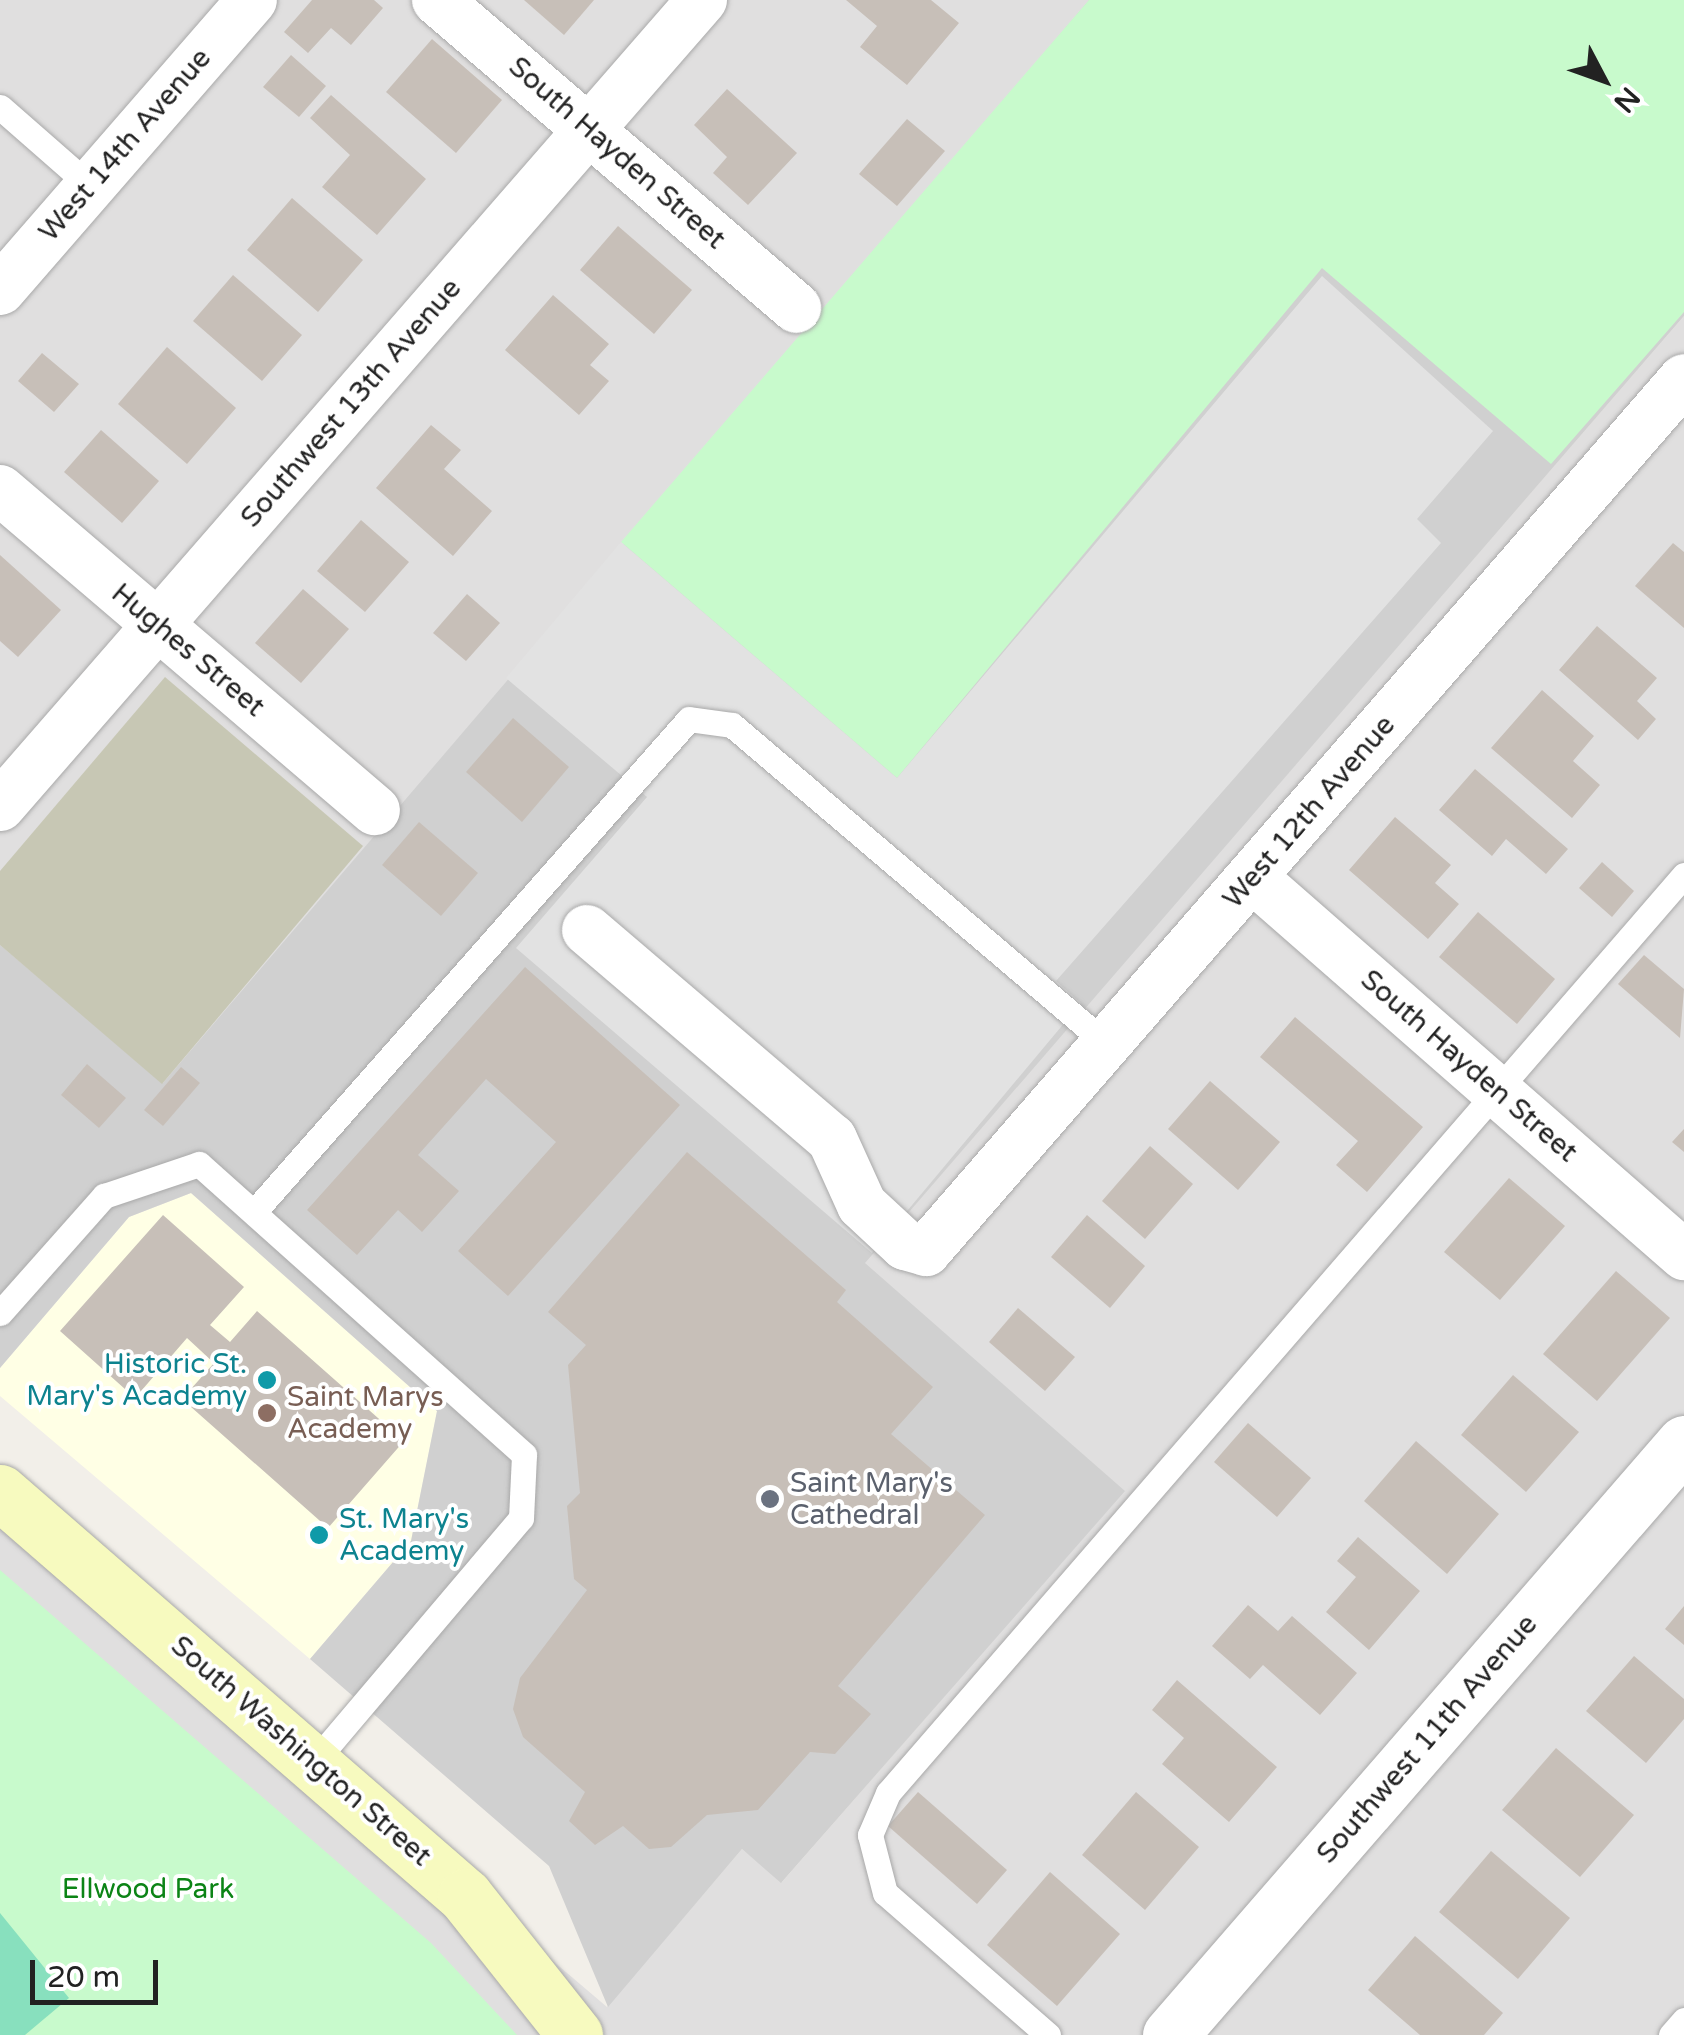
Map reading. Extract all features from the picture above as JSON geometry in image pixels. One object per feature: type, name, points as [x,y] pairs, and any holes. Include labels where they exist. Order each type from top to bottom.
[{"type":"main road","name":"South Washington Street","points":[[0,1492],[314,1762],[497,1927],[575,2035]]},
{"type":"street","name":"West 14th Avenue","points":[[0,290],[252,0]]},
{"type":"street","name":"South Hayden Street","points":[[437,0],[796,308]]},
{"type":"street","name":"Southwest 13th Avenue","points":[[0,806],[702,0]]},
{"type":"street","name":"West 12th Avenue","points":[[588,930],[832,1138],[870,1215],[916,1252],[936,1246],[1684,379]]},
{"type":"street","name":"Hughes Street","points":[[0,490],[375,810]]},
{"type":"street","name":"South Hayden Street","points":[[1252,878],[1684,1255]]},
{"type":"street","name":"Southwest 11th Avenue","points":[[1170,2035],[1684,1444]]},
{"type":"lane","points":[[0,107],[89,184]]},
{"type":"lane","points":[[254,1212],[688,718],[732,725],[1107,1044]]},
{"type":"lane","points":[[1048,2035],[885,1893],[871,1860],[877,1812],[1684,874]]},
{"type":"lane","points":[[0,1313],[104,1196],[199,1164],[524,1455],[520,1518],[314,1762]]},
{"type":"lane","points":[[1671,2035],[1684,2020]]},
{"type":"shaded area","points":[[0,0],[1089,0],[0,1275]]},
{"type":"shaded area","points":[[1089,0],[1684,0],[1684,316],[865,1263],[1125,1491],[781,1883],[742,1849],[608,2007],[549,1866],[310,1659],[411,1541],[437,1411],[191,1193],[129,1217],[0,1368],[0,945],[163,1083]]},
{"type":"shaded area","points":[[1322,276],[1493,431],[1417,519],[1441,543],[1056,981],[1081,1003],[872,1253],[516,948],[647,797],[506,678],[621,542],[897,778]]},
{"type":"shaded area","points":[[1684,316],[1684,2035],[0,2035],[0,1491],[607,2007],[742,1849],[782,1882],[1124,1491],[864,1263]]},
{"type":"shaded area","points":[[165,677],[363,846],[162,1084],[0,945],[0,871]]},
{"type":"shaded area","points":[[191,1193],[437,1411],[411,1541],[310,1659],[0,1396],[0,1368],[129,1217]]},
{"type":"green space","points":[[1089,0],[1684,0],[1684,312],[1551,464],[1322,268],[897,778],[621,542]]},
{"type":"green space","name":"Ellwood Park","points":[[0,1570],[431,1943],[517,2035],[0,2035]]},
{"type":"green space","points":[[0,1913],[69,1998],[25,2035],[0,2035]]},
{"type":"building","points":[[312,0],[374,0],[383,8],[351,45],[331,28],[308,53],[284,32]]},
{"type":"building","points":[[524,0],[594,0],[564,35]]},
{"type":"building","points":[[846,0],[931,0],[959,23],[907,85],[860,47],[877,26]]},
{"type":"building","points":[[432,39],[502,100],[456,153],[386,92]]},
{"type":"building","points":[[291,55],[326,86],[299,117],[263,87]]},
{"type":"building","points":[[727,89],[797,153],[748,205],[713,173],[727,157],[694,125]]},
{"type":"building","points":[[331,95],[426,179],[377,235],[322,187],[350,155],[310,118]]},
{"type":"building","points":[[907,119],[945,151],[897,206],[859,174]]},
{"type":"building","points":[[292,198],[363,260],[318,312],[247,250]]},
{"type":"building","points":[[618,226],[692,290],[654,334],[580,270]]},
{"type":"building","points":[[233,275],[302,335],[262,381],[193,321]]},
{"type":"building","points":[[553,295],[609,344],[590,365],[609,381],[579,415],[505,350]]},
{"type":"building","points":[[167,347],[236,408],[187,464],[118,404]]},
{"type":"building","points":[[42,353],[79,384],[54,412],[18,381]]},
{"type":"building","points":[[431,425],[461,450],[444,469],[492,511],[453,556],[376,488]]},
{"type":"building","points":[[101,430],[159,481],[122,523],[64,472]]},
{"type":"building","points":[[361,520],[409,562],[365,612],[317,571]]},
{"type":"building","points":[[1673,543],[1684,552],[1684,628],[1635,586]]},
{"type":"building","points":[[0,555],[61,610],[18,657],[0,641]]},
{"type":"building","points":[[303,589],[349,629],[301,683],[255,643]]},
{"type":"building","points":[[467,594],[500,623],[466,661],[433,633]]},
{"type":"building","points":[[1597,626],[1657,678],[1637,701],[1656,719],[1638,740],[1559,670]]},
{"type":"building","points":[[1542,690],[1594,736],[1573,761],[1600,785],[1572,818],[1491,748]]},
{"type":"building","points":[[513,718],[569,767],[522,822],[466,772]]},
{"type":"building","points":[[1475,769],[1568,849],[1546,874],[1506,839],[1492,856],[1439,810]]},
{"type":"building","points":[[1395,817],[1451,865],[1435,883],[1459,904],[1428,939],[1349,870]]},
{"type":"building","points":[[419,822],[478,873],[441,916],[382,865]]},
{"type":"building","points":[[1602,862],[1634,891],[1612,917],[1579,888]]},
{"type":"building","points":[[1478,912],[1555,979],[1517,1024],[1439,957]]},
{"type":"building","points":[[1644,955],[1684,989],[1680,1038],[1618,984]]},
{"type":"building","points":[[525,967],[680,1105],[508,1296],[458,1251],[556,1142],[486,1079],[418,1155],[459,1191],[422,1232],[398,1210],[357,1255],[307,1210]]},
{"type":"building","points":[[1295,1017],[1423,1127],[1367,1192],[1336,1165],[1358,1141],[1260,1057]]},
{"type":"building","points":[[87,1064],[126,1098],[99,1128],[61,1095]]},
{"type":"building","points":[[181,1067],[200,1083],[163,1126],[144,1110]]},
{"type":"building","points":[[1210,1081],[1280,1142],[1238,1190],[1168,1129]]},
{"type":"building","points":[[1684,1129],[1684,1152],[1672,1142]]},
{"type":"building","points":[[1150,1146],[1193,1184],[1145,1239],[1102,1201]]},
{"type":"building","name":"Saint Mary's Cathedral","points":[[687,1152],[846,1290],[837,1302],[933,1387],[891,1434],[985,1515],[838,1686],[871,1714],[835,1754],[810,1752],[758,1810],[707,1815],[671,1847],[649,1849],[623,1826],[595,1845],[569,1821],[585,1792],[523,1737],[513,1709],[520,1678],[587,1590],[574,1579],[567,1506],[580,1493],[568,1365],[586,1345],[548,1312]]},
{"type":"building","points":[[1509,1178],[1565,1226],[1500,1300],[1444,1252]]},
{"type":"building","name":"Historic St. Mary's Academy","points":[[163,1215],[244,1287],[210,1325],[230,1342],[257,1311],[404,1441],[328,1528],[182,1399],[214,1363],[187,1338],[135,1398],[60,1331]]},
{"type":"building","points":[[1087,1215],[1145,1266],[1110,1308],[1051,1257]]},
{"type":"building","points":[[1616,1271],[1670,1318],[1597,1401],[1543,1354]]},
{"type":"building","points":[[1018,1308],[1075,1357],[1045,1391],[989,1342]]},
{"type":"building","points":[[1513,1375],[1579,1432],[1526,1492],[1461,1435]]},
{"type":"building","points":[[1248,1423],[1311,1478],[1277,1517],[1214,1462]]},
{"type":"building","points":[[1416,1441],[1499,1514],[1447,1574],[1364,1501]]},
{"type":"building","points":[[1358,1537],[1420,1591],[1369,1650],[1326,1612],[1356,1577],[1337,1561]]},
{"type":"building","points":[[1248,1605],[1278,1631],[1292,1616],[1357,1673],[1320,1715],[1263,1665],[1250,1679],[1212,1646]]},
{"type":"building","points":[[1684,1606],[1684,1645],[1665,1629]]},
{"type":"building","points":[[1634,1656],[1684,1699],[1684,1719],[1646,1763],[1586,1711]]},
{"type":"building","points":[[1177,1680],[1277,1767],[1229,1822],[1162,1764],[1184,1738],[1152,1710]]},
{"type":"building","points":[[1556,1748],[1634,1815],[1580,1877],[1502,1810]]},
{"type":"building","points":[[918,1792],[1007,1870],[977,1904],[888,1826]]},
{"type":"building","points":[[1136,1792],[1199,1847],[1145,1910],[1082,1855]]},
{"type":"building","points":[[1491,1851],[1570,1918],[1518,1979],[1439,1912]]},
{"type":"building","points":[[1050,1872],[1120,1934],[1057,2006],[987,1945]]},
{"type":"building","points":[[1415,1936],[1503,2013],[1484,2035],[1420,2035],[1368,1990]]},
{"type":"place","name":"Historic St. Mary's Academy","points":[[267,1380]]},
{"type":"place","name":"Saint Marys Academy","points":[[267,1413]]},
{"type":"place","name":"Saint Mary's Cathedral","points":[[770,1499]]},
{"type":"place","name":"St. Mary's Academy","points":[[319,1535]]}]
